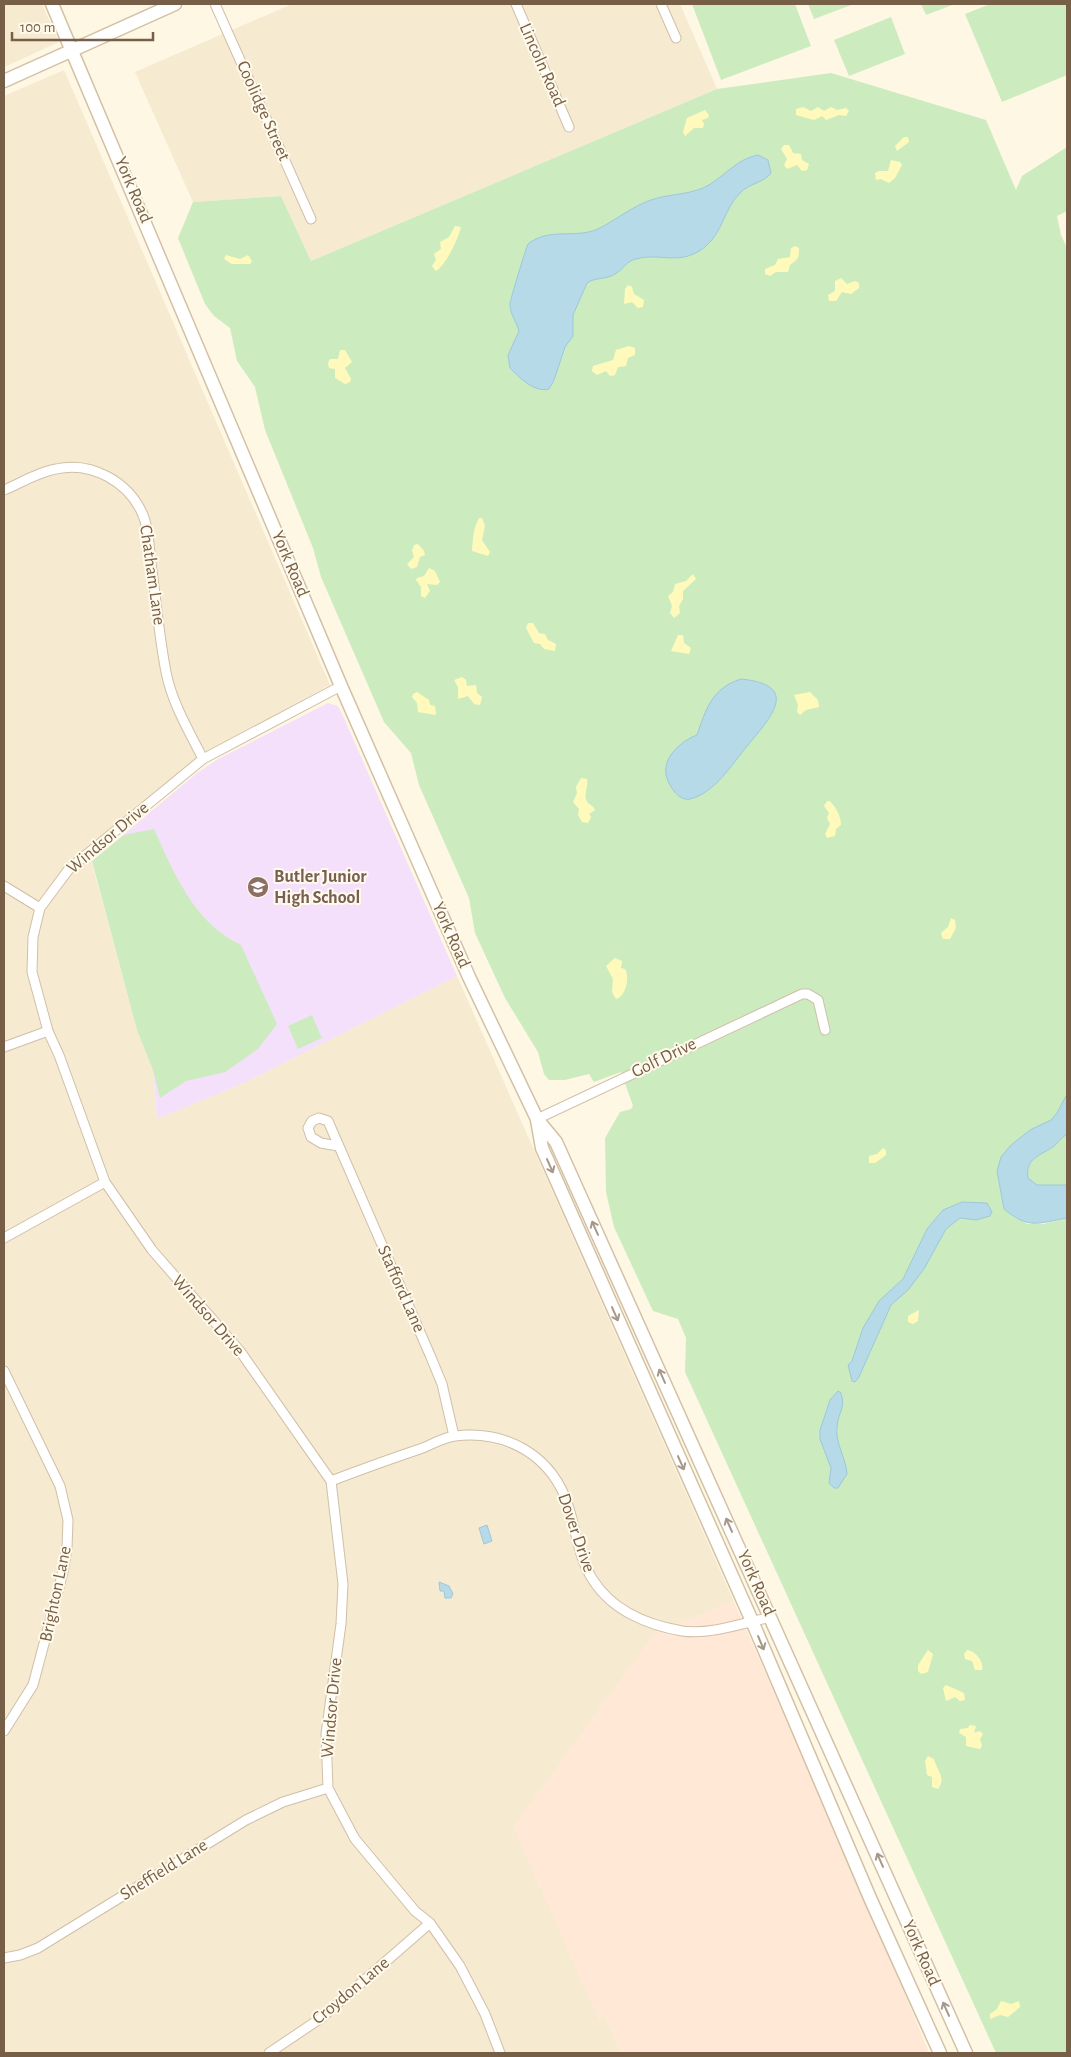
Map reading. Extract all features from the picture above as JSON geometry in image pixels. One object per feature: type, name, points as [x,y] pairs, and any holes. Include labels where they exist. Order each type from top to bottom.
[{"type":"main road","name":"York Road","points":[[52,4],[73,49],[341,686],[469,977],[537,1119],[556,1142],[966,2053]]},
{"type":"main road","points":[[4,81],[175,4]]},
{"type":"main road","name":"York Road","points":[[537,1119],[542,1148],[752,1621],[870,1898],[940,2053]]},
{"type":"street","name":"Coolidge Street","points":[[215,4],[310,218]]},
{"type":"street","name":"Lincoln Road","points":[[516,4],[569,127]]},
{"type":"street","points":[[661,4],[676,38]]},
{"type":"street","name":"Chatham Lane","points":[[4,490],[50,470],[79,468],[108,475],[126,490],[136,502],[145,522],[166,674],[178,708],[204,759]]},
{"type":"street","name":"Windsor Drive","points":[[341,686],[204,759],[69,869],[40,908],[32,943],[32,972],[48,1031],[59,1055],[106,1182],[152,1250],[240,1351],[331,1481],[343,1584],[340,1624],[326,1734],[328,1788],[355,1839],[415,1911],[430,1923],[475,1992],[500,2053]]},
{"type":"street","points":[[4,886],[40,908]]},
{"type":"street","name":"Golf Drive","points":[[537,1119],[792,997],[808,994],[818,1000],[825,1030]]},
{"type":"street","points":[[4,1047],[48,1031]]},
{"type":"street","name":"Stafford Lane","points":[[338,1146],[442,1384],[454,1436]]},
{"type":"street","points":[[4,1238],[106,1182]]},
{"type":"street","name":"Brighton Lane","points":[[4,1371],[60,1486],[66,1505],[68,1538],[63,1572],[33,1685],[4,1731]]},
{"type":"street","name":"Dover Drive","points":[[331,1481],[454,1436],[494,1437],[513,1442],[532,1453],[546,1465],[564,1495],[591,1578],[604,1595],[620,1608],[637,1618],[682,1631],[715,1629],[771,1617]]},
{"type":"street","name":"Sheffield Lane","points":[[4,1958],[20,1955],[38,1948],[266,1809],[328,1788]]},
{"type":"street","name":"Croydon Lane","points":[[269,2053],[320,2018],[430,1923]]},
{"type":"shaded area","points":[[4,4],[42,4],[59,42],[4,67]]},
{"type":"shaded area","points":[[292,4],[680,4],[717,89],[311,261],[281,196],[193,202],[135,72]]},
{"type":"shaded area","points":[[64,70],[330,685],[205,752],[88,849],[137,1030],[153,1070],[157,1119],[246,1082],[457,976],[734,1602],[655,1632],[599,2020],[605,2016],[621,2053],[4,2053],[4,96]]},
{"type":"shaded area","name":"Butler Junior High School","points":[[328,703],[338,706],[344,718],[457,976],[246,1082],[157,1119],[153,1070],[137,1030],[92,861],[197,773],[218,759]]},
{"type":"shaded area","points":[[734,1602],[868,1903],[929,2053],[621,2053],[605,2016],[599,2021],[513,1827],[655,1632]]},
{"type":"green space","points":[[692,4],[795,4],[811,46],[721,80]]},
{"type":"green space","points":[[808,4],[854,4],[814,19]]},
{"type":"green space","points":[[921,4],[955,4],[926,15]]},
{"type":"green space","points":[[990,4],[1067,4],[1067,75],[1002,102],[965,14]]},
{"type":"green space","points":[[891,17],[905,54],[849,76],[834,40]]},
{"type":"green space","points":[[831,73],[986,120],[1016,190],[1022,176],[1067,147],[1067,211],[1057,216],[1061,235],[1067,248],[1067,1185],[1037,1185],[997,1171],[1004,1209],[1015,1218],[1028,1224],[1043,1224],[1067,1218],[1067,2053],[996,2053],[685,1372],[686,1338],[678,1319],[653,1311],[614,1227],[606,1192],[605,1138],[620,1112],[631,1109],[633,1106],[621,1072],[594,1082],[589,1074],[565,1080],[549,1080],[544,1074],[538,1052],[505,998],[475,933],[469,898],[419,785],[411,753],[384,722],[321,577],[313,548],[265,430],[255,387],[237,361],[230,328],[214,316],[205,304],[178,238],[193,202],[281,196],[311,261],[717,89]]},
{"type":"green space","points":[[154,829],[169,863],[198,910],[210,924],[225,936],[241,945],[277,1024],[258,1049],[225,1072],[186,1081],[160,1098],[153,1070],[137,1030],[92,861],[124,835]]},
{"type":"green space","points":[[312,1015],[322,1038],[298,1049],[288,1026]]},
{"type":"sand","points":[[803,107],[811,111],[818,107],[824,111],[831,107],[837,110],[846,108],[849,111],[846,116],[839,115],[826,120],[822,116],[814,120],[796,115],[796,109]]},
{"type":"sand","points":[[705,110],[709,115],[708,118],[702,120],[703,128],[694,128],[685,136],[683,132],[687,118]]},
{"type":"sand","points":[[904,137],[908,137],[909,142],[897,151],[895,146]]},
{"type":"sand","points":[[784,145],[789,145],[793,153],[801,154],[802,160],[809,164],[807,170],[802,171],[797,165],[787,169],[784,165],[787,159],[781,149]]},
{"type":"sand","points":[[891,160],[900,162],[902,165],[895,178],[889,183],[881,179],[876,180],[875,173],[888,171]]},
{"type":"sand","points":[[455,226],[461,227],[452,250],[436,271],[432,266],[436,260],[434,254],[441,249],[440,242],[449,237]]},
{"type":"sand","points":[[795,246],[799,248],[798,257],[790,265],[788,272],[776,272],[770,276],[765,274],[765,269],[775,265],[778,259],[790,257],[791,248]]},
{"type":"sand","points":[[226,255],[240,259],[248,255],[252,261],[250,264],[232,264],[224,259]]},
{"type":"sand","points":[[841,278],[847,284],[855,281],[859,283],[859,288],[851,294],[842,292],[836,301],[829,301],[828,295],[835,291],[835,281]]},
{"type":"sand","points":[[628,285],[632,287],[634,294],[644,300],[643,307],[638,308],[632,302],[624,304],[625,289]]},
{"type":"sand","points":[[629,346],[635,348],[635,355],[628,358],[626,366],[618,367],[615,375],[610,376],[606,371],[597,375],[592,371],[593,366],[613,360],[616,350]]},
{"type":"sand","points":[[340,350],[345,350],[352,362],[345,368],[351,379],[350,382],[345,384],[335,378],[335,369],[329,368],[328,363],[330,359],[338,359]]},
{"type":"sand","points":[[479,518],[482,518],[485,526],[482,540],[490,552],[488,556],[472,551],[474,530]]},
{"type":"sand","points":[[418,544],[425,555],[420,557],[417,567],[411,569],[407,564],[414,557],[412,551],[414,545]]},
{"type":"sand","points":[[429,568],[435,571],[440,582],[437,585],[427,584],[430,591],[425,598],[421,596],[421,587],[416,580],[424,576]]},
{"type":"sand","points":[[693,574],[696,579],[683,591],[683,599],[679,606],[680,613],[674,618],[670,613],[672,606],[668,596],[673,592],[675,584],[686,581]]},
{"type":"sand","points":[[528,623],[533,623],[539,633],[545,634],[548,640],[556,644],[555,651],[544,649],[540,644],[534,643],[526,628]]},
{"type":"sand","points":[[678,635],[683,635],[684,643],[691,648],[689,654],[671,651]]},
{"type":"sand","points":[[462,677],[466,680],[467,686],[476,685],[477,693],[482,697],[480,705],[474,704],[468,696],[458,699],[458,687],[454,680]]},
{"type":"sand","points":[[417,692],[429,700],[430,705],[435,706],[436,715],[418,712],[417,703],[412,697]]},
{"type":"sand","points":[[810,692],[818,700],[819,707],[806,710],[800,715],[797,712],[798,705],[794,695]]},
{"type":"sand","points":[[581,778],[587,779],[586,800],[595,810],[589,814],[591,817],[588,823],[582,822],[578,815],[579,809],[573,802],[577,793],[576,787]]},
{"type":"sand","points":[[827,801],[830,801],[836,809],[841,825],[836,829],[835,836],[827,838],[825,834],[830,824],[827,818],[829,813],[824,806]]},
{"type":"sand","points":[[951,918],[955,920],[956,928],[950,939],[943,939],[941,933],[948,927]]},
{"type":"sand","points":[[615,958],[622,961],[621,968],[625,969],[627,977],[625,991],[616,999],[612,992],[613,979],[606,966]]},
{"type":"sand","points":[[883,1148],[886,1150],[886,1155],[875,1163],[869,1163],[869,1156],[877,1154]]},
{"type":"sand","points":[[919,1310],[918,1321],[913,1324],[908,1322],[908,1316]]},
{"type":"sand","points":[[928,1650],[933,1654],[928,1672],[921,1674],[918,1671],[918,1665]]},
{"type":"sand","points":[[967,1650],[979,1657],[982,1670],[975,1670],[972,1661],[965,1659],[964,1654]]},
{"type":"sand","points":[[946,1685],[964,1693],[965,1700],[960,1701],[955,1697],[946,1701],[943,1688]]},
{"type":"sand","points":[[970,1725],[976,1726],[974,1733],[980,1731],[983,1734],[980,1739],[982,1746],[980,1749],[966,1746],[966,1737],[959,1733],[960,1729],[968,1728]]},
{"type":"sand","points":[[928,1756],[934,1759],[941,1777],[938,1789],[932,1787],[932,1777],[927,1775],[925,1761]]},
{"type":"sand","points":[[1001,2001],[1011,2004],[1019,2001],[1020,2007],[1008,2017],[1000,2015],[990,2019],[990,2014],[997,2009]]},
{"type":"water","points":[[758,155],[768,160],[771,173],[740,193],[730,206],[716,234],[705,247],[696,253],[679,258],[646,257],[636,259],[612,276],[587,283],[573,315],[573,336],[565,347],[549,389],[543,390],[532,386],[522,380],[510,368],[508,355],[519,331],[510,304],[528,244],[536,239],[553,234],[589,232],[598,229],[651,200],[703,188],[736,165]]},
{"type":"water","points":[[741,679],[760,682],[771,688],[776,695],[776,704],[772,714],[715,784],[699,796],[690,799],[681,798],[671,787],[666,774],[666,767],[671,755],[680,745],[697,735],[707,708],[717,694],[731,683]]},
{"type":"water","points":[[1067,1094],[1067,1134],[1053,1147],[1031,1162],[1028,1178],[1037,1185],[1067,1185],[1067,1218],[1041,1223],[1020,1220],[1004,1209],[997,1171],[1001,1157],[1011,1145],[1030,1130],[1051,1120]]},
{"type":"water","points":[[962,1202],[987,1203],[992,1212],[990,1216],[976,1220],[960,1218],[946,1229],[924,1269],[908,1290],[891,1305],[859,1377],[855,1382],[852,1381],[848,1365],[852,1361],[863,1328],[879,1301],[903,1279],[927,1229],[943,1210]]},
{"type":"water","points":[[838,1391],[841,1393],[843,1403],[837,1433],[847,1474],[838,1488],[834,1488],[829,1483],[831,1468],[820,1439],[820,1430],[830,1400]]},
{"type":"water","points":[[487,1525],[492,1541],[484,1544],[479,1528]]},
{"type":"water","points":[[439,1582],[449,1586],[453,1594],[451,1598],[445,1598],[444,1591],[440,1591]]},
{"type":"place","name":"Butler Junior High School","points":[[258,887]]}]
